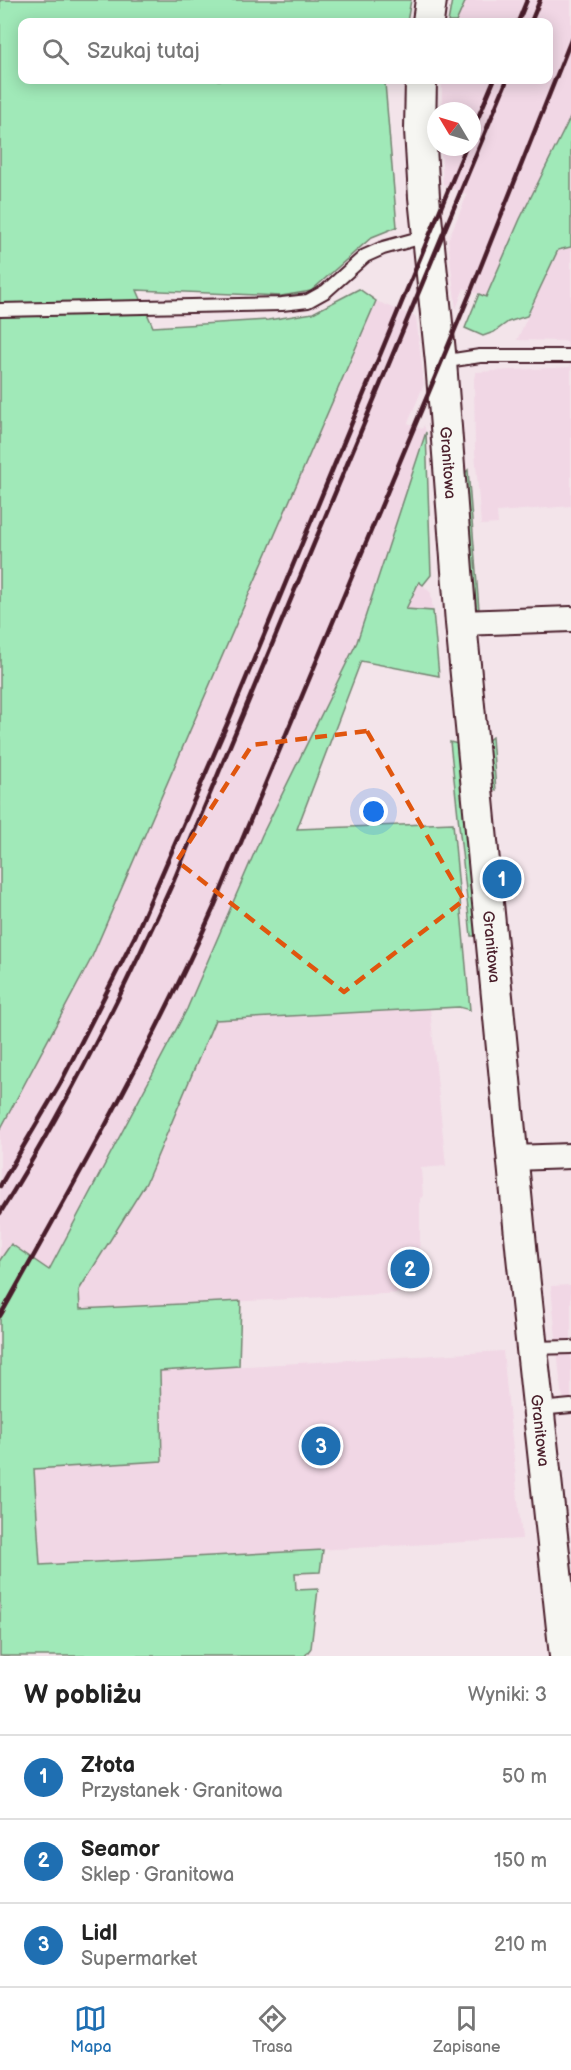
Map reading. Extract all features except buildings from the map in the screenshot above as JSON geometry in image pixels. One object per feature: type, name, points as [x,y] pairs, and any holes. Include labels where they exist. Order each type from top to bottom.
[{"type":"street","points":[[429,18],[431,0]]},
{"type":"street","name":"Granitowa","points":[[422,84],[420,130],[428,236],[441,362],[461,623],[513,1158],[533,1348],[556,1407],[558,1544],[565,1656]]},
{"type":"street","points":[[461,623],[571,619]]},
{"type":"street","points":[[513,1158],[571,1156]]},
{"type":"lane","points":[[0,310],[282,304],[308,301],[326,291],[365,256],[383,248],[428,236]]},
{"type":"lane","points":[[441,362],[480,356],[571,356]]},
{"type":"lane","points":[[533,1348],[571,1350]]},
{"type":"lane","points":[[556,1407],[571,1414]]},
{"type":"highlighted area","points":[[367,731],[464,900],[344,992],[177,861],[252,745]]},
{"type":"shaded area","points":[[466,0],[571,0],[571,116],[520,219],[486,297],[464,288],[456,309],[448,240],[467,195],[443,184],[441,156],[481,156],[481,102],[442,102],[442,84],[553,84],[553,18],[458,18]]},
{"type":"shaded area","points":[[571,247],[571,506],[497,512],[498,524],[481,525],[475,452],[474,378],[476,372],[570,367],[567,341],[517,340],[558,250]]},
{"type":"shaded area","points":[[376,301],[416,317],[424,384],[408,423],[422,429],[424,425],[426,432],[357,642],[262,835],[187,1009],[0,1358],[0,1130],[91,959]]},
{"type":"shaded area","points":[[419,581],[431,593],[433,611],[406,609]]},
{"type":"shaded area","points":[[430,1009],[446,1166],[421,1168],[423,1197],[420,1198],[420,1292],[80,1310],[79,1290],[146,1183],[215,1020]]},
{"type":"shaded area","points":[[571,1285],[571,1411],[569,1412],[561,1391],[551,1286]]},
{"type":"shaded area","points":[[503,1351],[522,1539],[40,1565],[34,1469],[162,1461],[160,1371]]},
{"type":"green space","points":[[0,0],[411,0],[408,18],[18,18],[18,84],[385,84],[397,227],[372,237],[311,291],[281,296],[137,290],[153,327],[268,320],[313,313],[359,289],[376,301],[91,959],[0,1130]]},
{"type":"green space","points":[[452,0],[466,0],[458,18],[449,18]]},
{"type":"green space","points":[[571,116],[571,247],[558,250],[527,316],[508,322],[494,332],[483,336],[465,328],[479,294],[486,297],[520,219]]},
{"type":"green space","points":[[426,432],[431,575],[423,585],[419,582],[406,609],[433,611],[439,676],[361,661],[297,829],[453,823],[470,1010],[459,1007],[215,1020],[146,1183],[79,1290],[80,1309],[241,1301],[239,1366],[160,1371],[162,1461],[34,1469],[40,1565],[323,1550],[320,1572],[295,1573],[296,1590],[318,1589],[311,1648],[305,1656],[0,1656],[0,1260],[11,1244],[49,1270],[187,1009],[262,835],[357,642]]},
{"type":"green space","points":[[468,470],[479,610],[471,604],[463,475]]},
{"type":"green space","points":[[492,737],[496,791],[488,788],[485,743]]},
{"type":"green space","points":[[450,742],[458,744],[479,936],[471,936]]},
{"type":"railway","points":[[520,18],[527,0]]},
{"type":"railway","points":[[533,18],[540,0]]},
{"type":"railway","points":[[0,1316],[165,1012],[214,907],[471,291],[571,40]]},
{"type":"railway","points":[[481,111],[492,84]]},
{"type":"railway","points":[[0,1213],[25,1173],[93,1050],[174,880],[505,84]]},
{"type":"railway","points":[[0,1186],[60,1084],[135,936],[228,722],[462,156]]},
{"type":"place","name":"Złota","points":[[502,879]]},
{"type":"place","name":"Seamor","points":[[410,1269]]},
{"type":"place","name":"Lidl","points":[[321,1446]]}]
